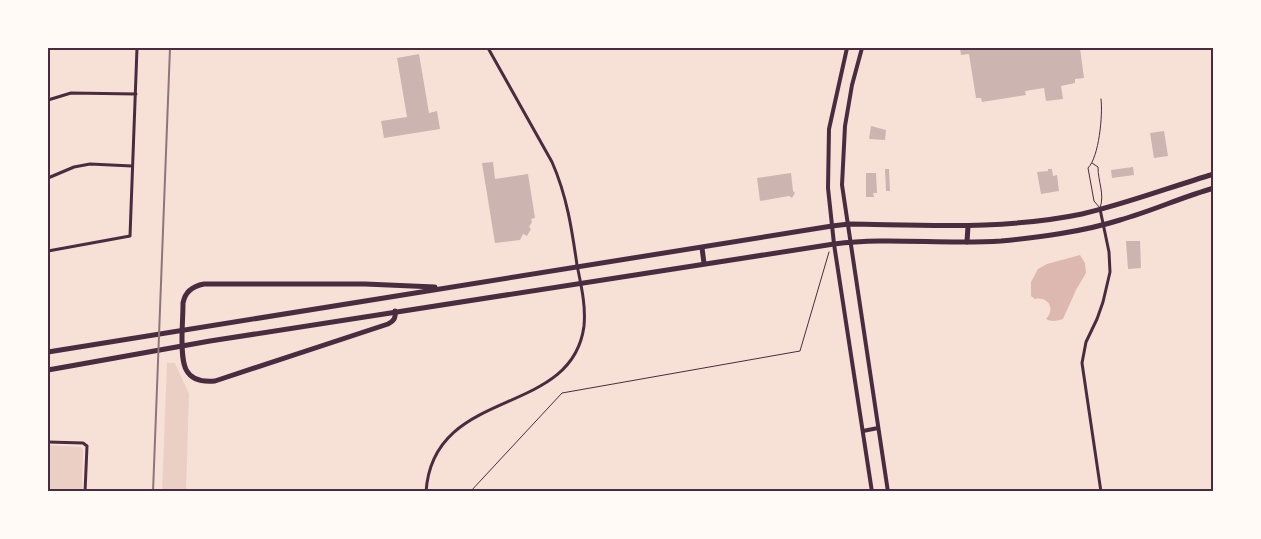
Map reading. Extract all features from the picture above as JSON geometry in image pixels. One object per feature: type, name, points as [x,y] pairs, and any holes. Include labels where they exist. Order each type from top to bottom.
[{"type":"main road","points":[[48,352],[212,324],[450,288],[832,226],[850,224],[968,226],[1036,221],[1100,209],[1214,174]]},
{"type":"main road","points":[[1201,178],[1205,190]]},
{"type":"main road","points":[[1194,180],[1198,193]]},
{"type":"main road","points":[[48,370],[210,341],[852,241],[967,242],[1034,237],[1104,225],[1214,188]]},
{"type":"main road","points":[[967,242],[968,226]]},
{"type":"main road","points":[[702,248],[704,263]]},
{"type":"main road","points":[[395,312],[396,317],[388,324],[215,381],[197,380],[187,372],[183,365],[183,303],[184,297],[196,286],[204,284],[365,284],[450,288]]},
{"type":"street","points":[[48,251],[130,236],[138,48]]},
{"type":"street","points":[[426,492],[428,472],[436,454],[456,428],[474,417],[544,384],[560,373],[579,345],[584,328],[585,310],[581,282],[571,222],[560,181],[552,162],[488,48]]},
{"type":"street","points":[[847,48],[828,129],[828,188],[834,244],[872,492]]},
{"type":"street","points":[[862,48],[852,86],[845,126],[842,185],[850,224],[888,492]]},
{"type":"street","points":[[48,100],[71,93],[136,94]]},
{"type":"street","points":[[48,178],[90,164],[132,166]]},
{"type":"street","points":[[1100,209],[1110,258],[1109,277],[1097,319],[1086,342],[1082,363],[1101,492]]},
{"type":"street","points":[[863,430],[878,428]]},
{"type":"street","points":[[48,442],[83,443],[87,446],[85,492]]},
{"type":"lane","points":[[1100,209],[1094,202],[1088,168],[1092,163],[1102,110],[1101,99]]},
{"type":"lane","points":[[1092,163],[1098,167],[1103,199],[1100,209]]},
{"type":"path","points":[[470,492],[562,393],[800,351],[829,252]]},
{"type":"shaded area","points":[[1080,255],[1085,263],[1086,273],[1063,319],[1050,321],[1046,319],[1050,311],[1049,304],[1044,299],[1035,299],[1031,296],[1031,282],[1038,269],[1047,264]]},
{"type":"shaded area","points":[[167,363],[175,363],[189,394],[186,491],[162,491]]},
{"type":"shaded area","points":[[48,445],[81,447],[83,450],[82,491],[48,491]]},
{"type":"building","points":[[960,48],[1080,48],[1084,78],[1075,79],[1075,83],[1061,86],[1063,99],[1046,101],[1044,88],[1025,91],[1026,95],[982,102],[981,98],[976,98],[969,54],[961,55]]},
{"type":"building","points":[[419,54],[429,113],[437,111],[440,129],[384,138],[381,121],[407,117],[397,58]]},
{"type":"building","points":[[871,126],[886,130],[885,140],[869,139]]},
{"type":"building","points":[[1164,131],[1168,156],[1154,158],[1150,133]]},
{"type":"building","points":[[493,162],[495,179],[528,174],[535,218],[531,219],[532,222],[529,227],[531,229],[527,236],[523,234],[520,240],[495,243],[482,163]]},
{"type":"building","points":[[1133,167],[1134,175],[1112,178],[1111,170]]},
{"type":"building","points":[[885,169],[889,169],[890,191],[886,191]]},
{"type":"building","points":[[1048,169],[1052,169],[1053,176],[1057,175],[1059,191],[1041,194],[1037,172],[1048,171]]},
{"type":"building","points":[[791,173],[793,191],[795,193],[792,198],[789,196],[760,201],[757,178]]},
{"type":"building","points":[[866,173],[876,173],[877,193],[873,193],[874,197],[866,197]]},
{"type":"building","points":[[1126,241],[1140,241],[1141,268],[1128,269]]},
{"type":"railway","points":[[153,492],[170,48]]}]
